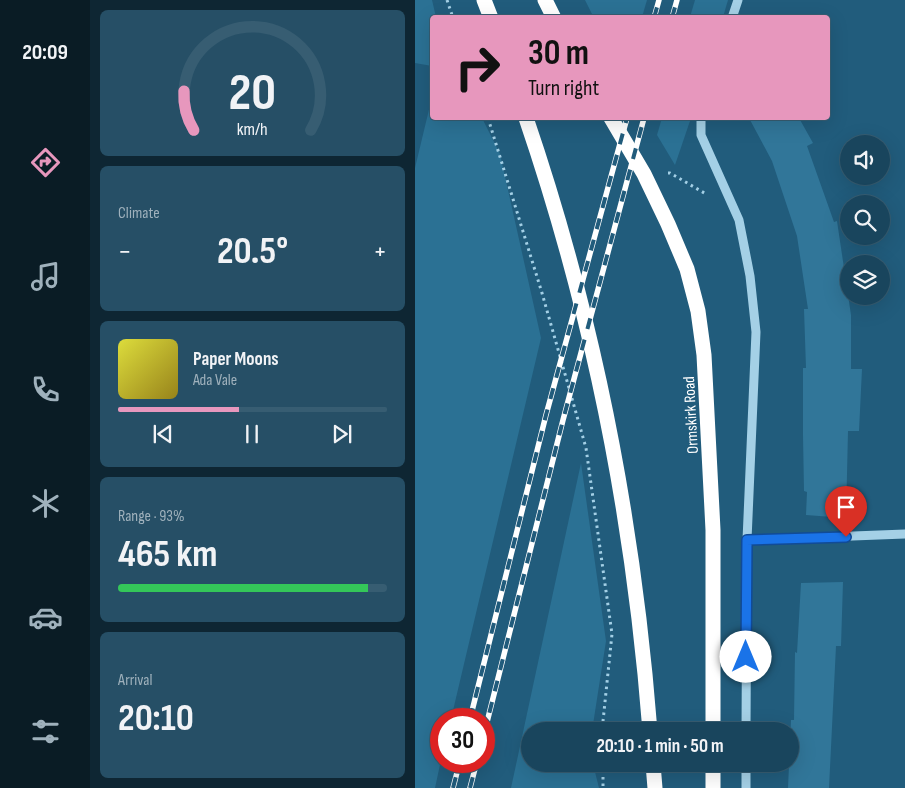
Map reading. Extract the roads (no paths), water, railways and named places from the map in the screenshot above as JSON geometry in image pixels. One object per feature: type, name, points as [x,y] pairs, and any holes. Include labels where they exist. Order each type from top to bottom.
[{"type":"highway","points":[[484,0],[490,15]]},
{"type":"highway","points":[[545,0],[552,15]]},
{"type":"highway","points":[[527,120],[566,251],[596,371],[621,491],[644,656],[649,722]]},
{"type":"highway","name":"Ormskirk Road","points":[[612,120],[644,174],[668,224],[687,269],[698,311],[704,355],[713,530],[713,722]]},
{"type":"highway","points":[[654,772],[655,788]]},
{"type":"highway","points":[[713,772],[713,788]]},
{"type":"street","points":[[734,15],[738,0]]},
{"type":"street","points":[[701,120],[701,135],[739,220],[751,276],[756,332],[747,540],[746,722]]},
{"type":"street","points":[[747,540],[905,534]]},
{"type":"street","points":[[746,772],[746,788]]},
{"type":"railway","points":[[655,15],[659,0]]},
{"type":"railway","points":[[673,15],[677,0]]},
{"type":"railway","points":[[473,708],[546,415],[626,120]]},
{"type":"railway","points":[[491,708],[563,420],[643,120]]},
{"type":"railway","points":[[453,788],[457,773]]},
{"type":"railway","points":[[470,788],[474,773]]}]
